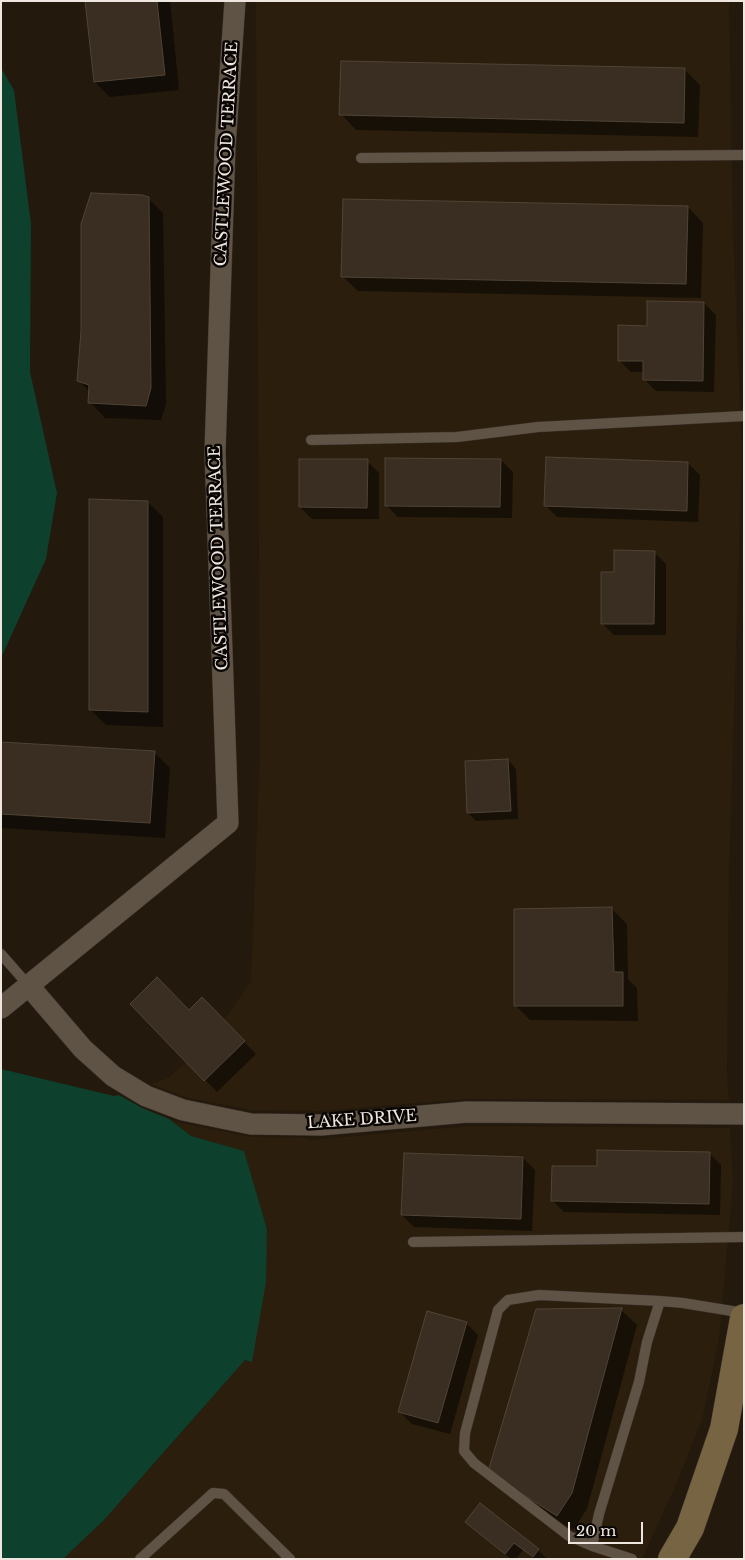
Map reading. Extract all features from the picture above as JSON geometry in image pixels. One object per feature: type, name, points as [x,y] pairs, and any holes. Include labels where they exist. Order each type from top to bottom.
[{"type":"main road","points":[[672,1559],[690,1528],[724,1429],[744,1318]]},
{"type":"street","name":"CASTLEWOOD TERRACE","points":[[1,1008],[228,824],[215,452],[225,148],[235,1]]},
{"type":"street","name":"LAKE DRIVE","points":[[29,986],[83,1049],[113,1076],[146,1096],[183,1110],[252,1124],[320,1125],[467,1112],[744,1114]]},
{"type":"lane","points":[[361,158],[744,155]]},
{"type":"lane","points":[[311,440],[457,437],[538,426],[744,416]]},
{"type":"lane","points":[[1,954],[29,986]]},
{"type":"lane","points":[[413,1242],[744,1237]]},
{"type":"lane","points":[[632,1559],[592,1546],[569,1536],[474,1464],[464,1451],[465,1433],[498,1310],[508,1300],[540,1295],[683,1303],[744,1313]]},
{"type":"lane","points":[[592,1546],[639,1382],[647,1342],[660,1301]]},
{"type":"lane","points":[[140,1559],[213,1493],[224,1494],[290,1559]]},
{"type":"shaded area","points":[[256,1],[729,1],[733,227],[742,456],[729,875],[727,1075],[729,1100],[465,1099],[319,1111],[251,1110],[185,1097],[151,1084],[168,1078],[212,1038],[251,981],[260,752]]},
{"type":"shaded area","points":[[169,1119],[251,1137],[310,1138],[310,1140],[470,1126],[730,1128],[733,1183],[719,1339],[702,1420],[675,1487],[642,1559],[63,1559],[104,1520],[245,1360],[252,1362],[267,1229],[244,1152],[191,1136]]},
{"type":"green space","points":[[1,68],[14,90],[31,224],[30,372],[57,493],[46,559],[1,658]]},
{"type":"green space","points":[[1,1069],[114,1096],[119,1095],[142,1108],[169,1119],[191,1136],[244,1151],[267,1229],[266,1282],[252,1362],[245,1360],[104,1520],[63,1559],[1,1559]]},
{"type":"building","points":[[85,1],[157,1],[165,75],[94,82]]},
{"type":"building","points":[[341,61],[685,68],[684,123],[339,115]]},
{"type":"building","points":[[91,193],[142,195],[149,197],[151,388],[146,406],[88,403],[89,385],[77,381],[81,331],[81,224]]},
{"type":"building","points":[[343,199],[688,206],[686,284],[341,277]]},
{"type":"building","points":[[647,301],[704,302],[703,381],[643,380],[643,361],[618,361],[618,325],[647,326]]},
{"type":"building","points":[[546,457],[688,462],[687,511],[544,506]]},
{"type":"building","points":[[385,458],[501,459],[500,507],[385,506]]},
{"type":"building","points":[[299,459],[368,459],[367,508],[299,507]]},
{"type":"building","points":[[89,499],[148,501],[148,712],[89,710]]},
{"type":"building","points":[[614,550],[655,551],[654,624],[601,624],[601,572],[614,572]]},
{"type":"building","points":[[1,742],[155,751],[150,823],[1,814]]},
{"type":"building","points":[[508,759],[511,811],[467,813],[465,761]]},
{"type":"building","points":[[612,907],[614,972],[623,972],[623,1006],[514,1006],[514,909]]},
{"type":"building","points":[[157,977],[189,1010],[202,997],[245,1041],[204,1081],[130,1004]]},
{"type":"building","points":[[597,1150],[710,1152],[709,1204],[551,1201],[552,1166],[597,1166]]},
{"type":"building","points":[[404,1153],[523,1157],[521,1219],[401,1215]]},
{"type":"building","points":[[622,1308],[572,1493],[557,1516],[488,1472],[536,1309]]},
{"type":"building","points":[[427,1311],[467,1322],[438,1423],[398,1412]]},
{"type":"building","points":[[480,1503],[539,1549],[533,1557],[514,1543],[505,1554],[465,1522]]}]
